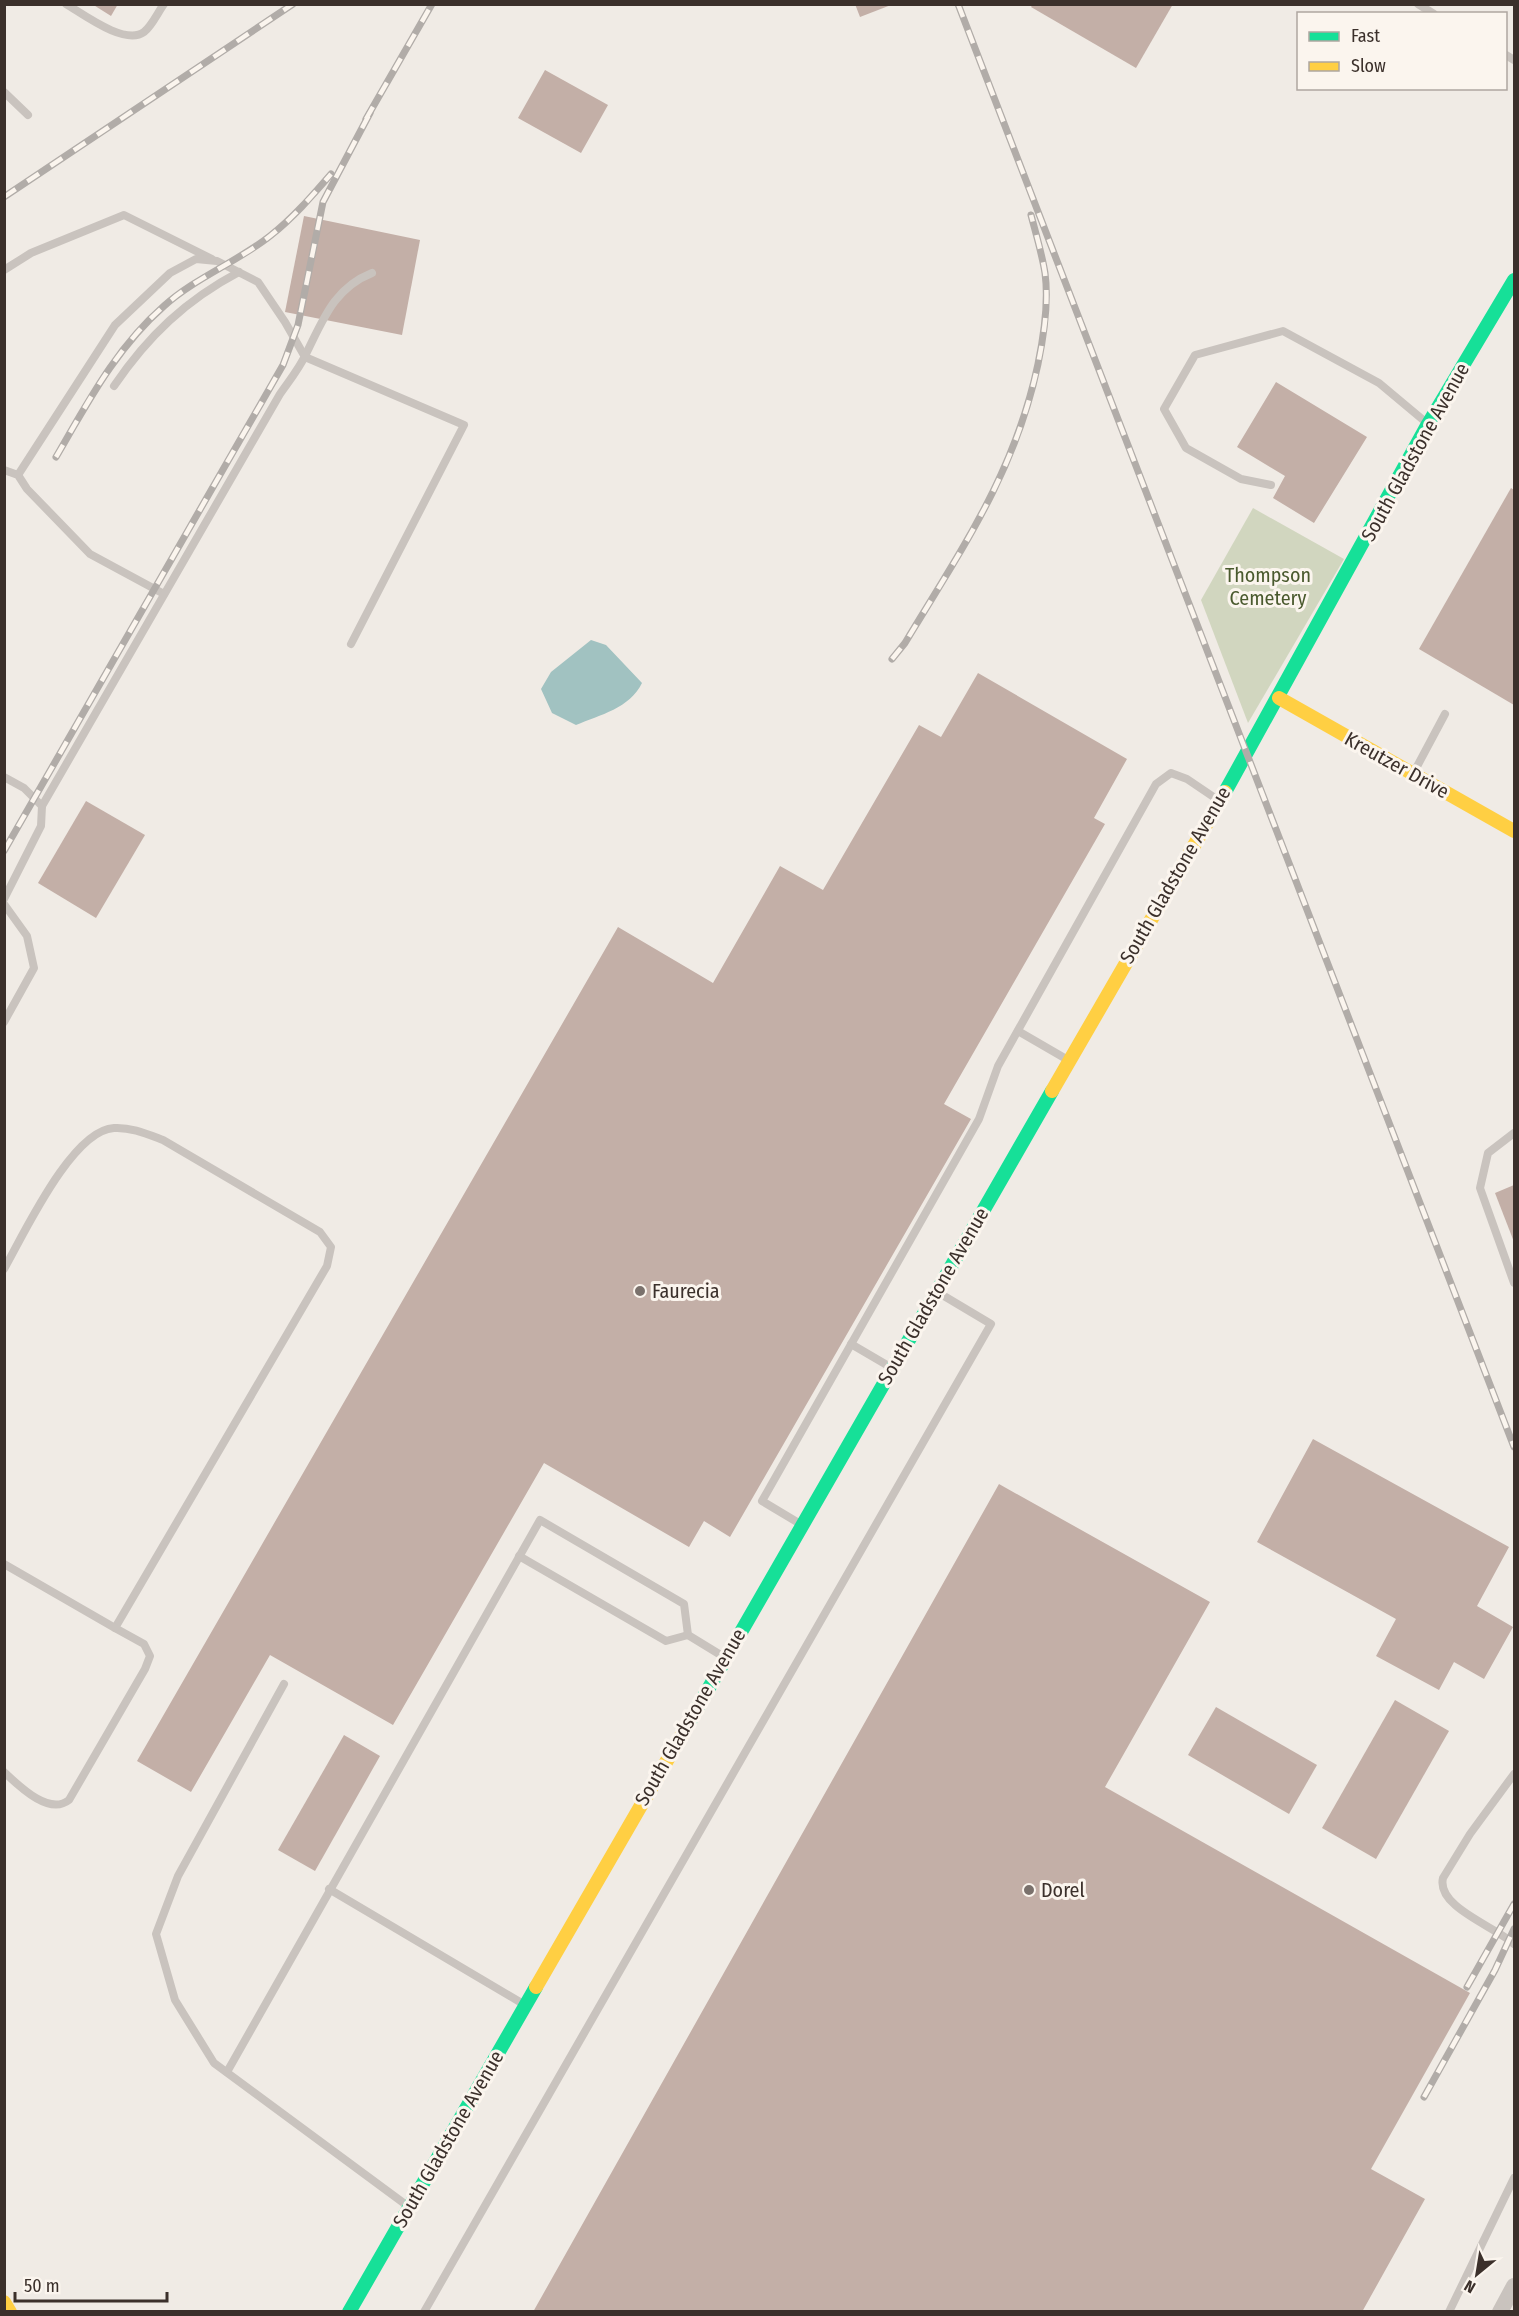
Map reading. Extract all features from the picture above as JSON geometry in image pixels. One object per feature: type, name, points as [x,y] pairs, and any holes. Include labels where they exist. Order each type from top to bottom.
[{"type":"main road","name":"South Gladstone Avenue","points":[[349,2312],[1218,800],[1279,699],[1428,424],[1515,280]]},
{"type":"main road","name":"Kreutzer Drive","points":[[1279,699],[1515,831]]},
{"type":"main road","points":[[4,2302],[10,2312]]},
{"type":"street","points":[[1500,2312],[1515,2286]]},
{"type":"lane","points":[[66,4],[114,32],[130,37],[144,32],[164,4]]},
{"type":"lane","points":[[1418,4],[1431,12]]},
{"type":"lane","points":[[4,92],[28,115]]},
{"type":"lane","points":[[4,270],[31,253],[124,215],[258,282],[305,357],[464,425],[351,644]]},
{"type":"lane","points":[[18,475],[115,325],[170,273],[196,259],[217,261]]},
{"type":"lane","points":[[114,386],[134,357],[165,322],[205,291],[239,272]]},
{"type":"lane","points":[[4,899],[41,826],[42,806],[280,394],[305,357],[335,298],[360,278],[372,273]]},
{"type":"lane","points":[[1271,485],[1241,479],[1186,448],[1164,409],[1195,355],[1283,331],[1379,383],[1428,424]]},
{"type":"lane","points":[[4,470],[18,475],[27,489],[90,554],[164,594]]},
{"type":"lane","points":[[1413,774],[1445,714]]},
{"type":"lane","points":[[802,1525],[762,1501],[979,1119],[999,1066],[1156,784],[1171,774],[1187,779],[1218,800]]},
{"type":"lane","points":[[4,777],[24,788],[42,806]]},
{"type":"lane","points":[[4,904],[27,936],[34,968],[4,1022]]},
{"type":"lane","points":[[1018,1031],[1069,1061]]},
{"type":"lane","points":[[4,1269],[47,1193],[79,1146],[94,1134],[113,1128],[139,1131],[163,1140],[321,1232],[331,1247],[327,1266],[115,1628]]},
{"type":"lane","points":[[1515,1133],[1488,1153],[1479,1188],[1515,1283]]},
{"type":"lane","points":[[424,2312],[991,1324],[936,1292]]},
{"type":"lane","points":[[851,1344],[892,1368]]},
{"type":"lane","points":[[227,2072],[540,1520],[684,1604],[688,1635]]},
{"type":"lane","points":[[519,1556],[666,1641],[688,1635],[724,1657]]},
{"type":"lane","points":[[4,1564],[144,1644],[150,1656],[145,1669],[69,1800],[63,1804],[44,1802],[4,1772]]},
{"type":"lane","points":[[284,1684],[178,1876],[156,1934],[175,2000],[214,2062],[409,2207]]},
{"type":"lane","points":[[1515,1774],[1470,1834],[1443,1878],[1441,1886],[1444,1895],[1457,1907],[1515,1944]]},
{"type":"lane","points":[[329,1889],[525,2005]]},
{"type":"lane","points":[[1449,2312],[1515,2178]]},
{"type":"green space","name":"Thompson Cemetery","points":[[1253,508],[1344,559],[1248,723],[1201,600]]},
{"type":"water","points":[[591,640],[606,645],[642,683],[637,692],[622,705],[576,725],[552,713],[541,689],[551,672]]},
{"type":"building","points":[[92,4],[118,4],[111,16]]},
{"type":"building","points":[[855,4],[891,4],[891,5],[860,17]]},
{"type":"building","points":[[1033,4],[1173,4],[1136,68],[1031,7]]},
{"type":"building","points":[[545,70],[608,105],[581,153],[518,118]]},
{"type":"building","points":[[304,216],[420,240],[402,335],[285,312]]},
{"type":"building","points":[[1276,382],[1367,437],[1314,523],[1273,498],[1285,476],[1237,447]]},
{"type":"building","points":[[1511,488],[1514,490],[1514,705],[1419,649]]},
{"type":"building","name":"Faurecia","points":[[978,673],[1127,759],[1094,818],[1105,824],[944,1104],[971,1119],[730,1537],[704,1521],[689,1547],[544,1463],[393,1725],[270,1655],[191,1792],[137,1761],[618,927],[713,983],[780,866],[823,890],[919,725],[941,737]]},
{"type":"building","points":[[86,801],[145,835],[96,918],[38,883]]},
{"type":"building","points":[[1514,1185],[1514,1242],[1495,1193]]},
{"type":"building","points":[[1313,1439],[1509,1547],[1477,1606],[1513,1627],[1484,1679],[1454,1662],[1439,1690],[1376,1656],[1396,1619],[1257,1542]]},
{"type":"building","name":"Dorel","points":[[999,1484],[1210,1602],[1105,1787],[1470,1993],[1371,2169],[1425,2199],[1362,2312],[533,2312]]},
{"type":"building","points":[[1395,1700],[1449,1731],[1376,1859],[1322,1828]]},
{"type":"building","points":[[1216,1707],[1317,1765],[1289,1814],[1188,1755]]},
{"type":"building","points":[[344,1735],[380,1756],[315,1871],[278,1850]]},
{"type":"railway","points":[[4,197],[293,4]]},
{"type":"railway","points":[[366,119],[432,4]]},
{"type":"railway","points":[[958,4],[1514,1447]]},
{"type":"railway","points":[[4,851],[283,365],[298,325],[323,202],[370,113]]},
{"type":"railway","points":[[56,457],[104,377],[147,322],[176,296],[270,236],[309,199],[331,174]]},
{"type":"railway","points":[[892,659],[905,643],[984,510],[1001,476],[1028,403],[1042,342],[1046,296],[1044,266],[1031,215]]},
{"type":"railway","points":[[1467,1987],[1514,1904]]},
{"type":"railway","points":[[1424,2097],[1495,1970],[1514,1929]]},
{"type":"traffic: fast","points":[[1225,792],[1428,424],[1514,280]]},
{"type":"traffic: fast","points":[[687,1726],[1052,1091]]},
{"type":"traffic: fast","points":[[349,2312],[536,1987]]},
{"type":"traffic: slow","points":[[1279,698],[1514,831]]},
{"type":"traffic: slow","points":[[1052,1091],[1225,792]]},
{"type":"traffic: slow","points":[[536,1987],[687,1726]]},
{"type":"traffic: slow","points":[[4,2302],[10,2312]]},
{"type":"place","name":"Faurecia","points":[[640,1291]]},
{"type":"place","name":"Dorel","points":[[1029,1890]]}]
